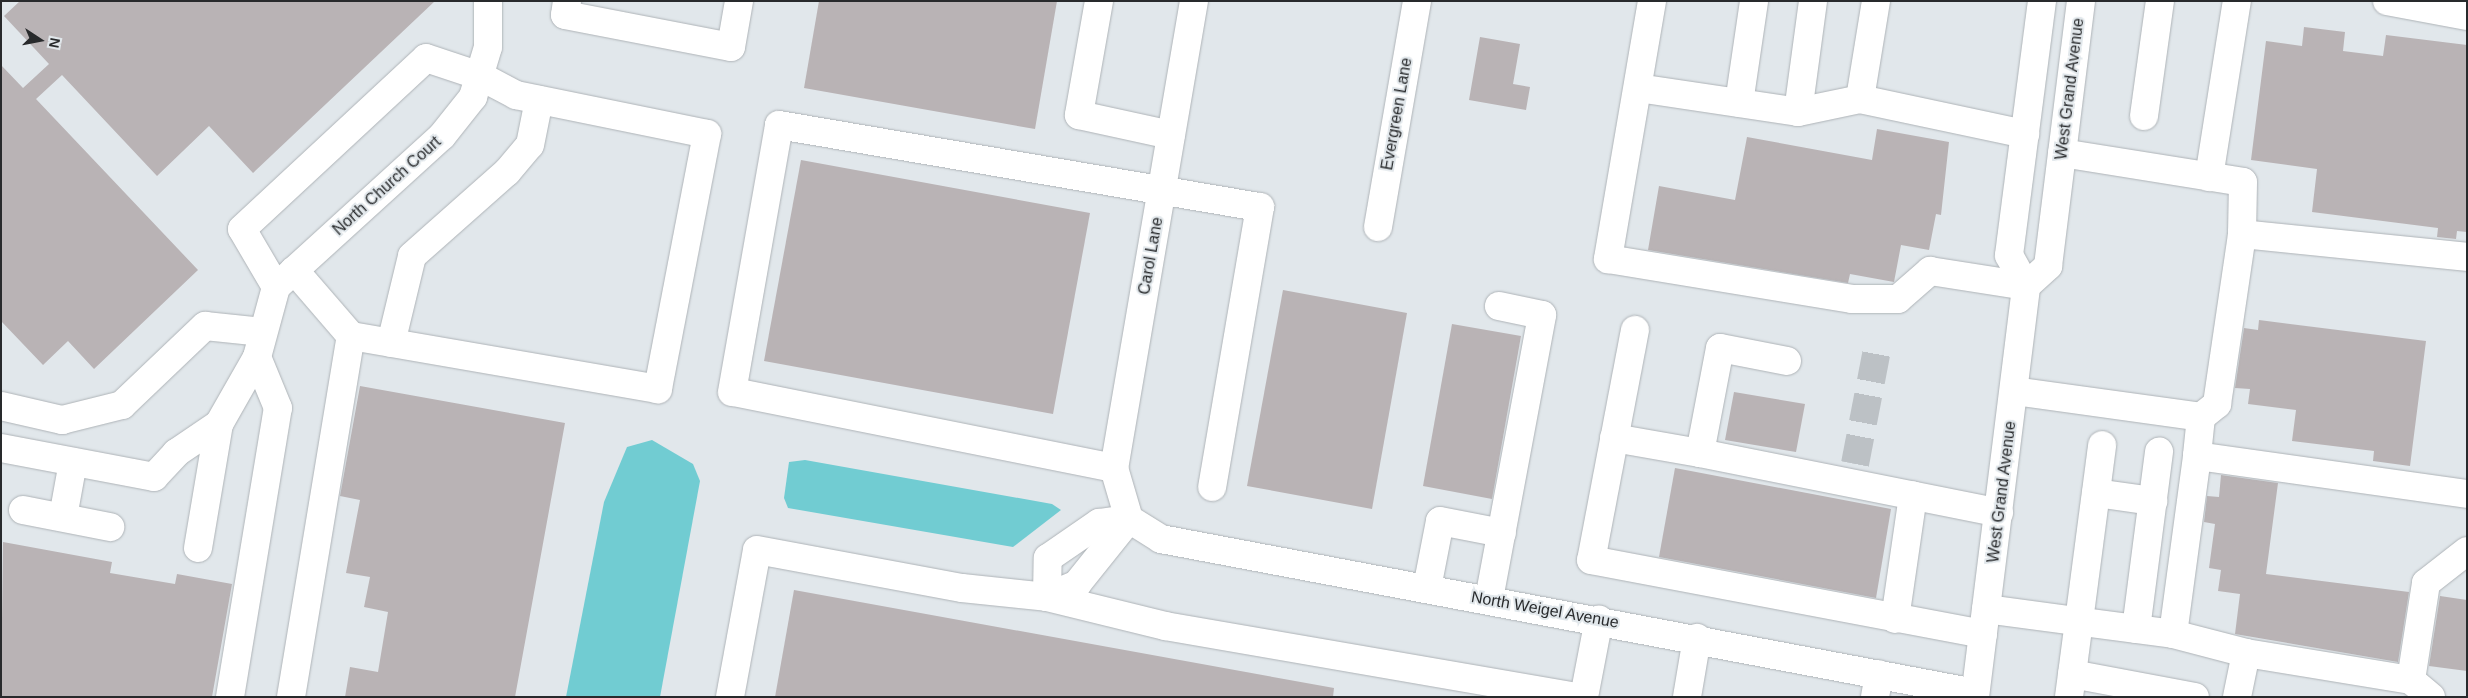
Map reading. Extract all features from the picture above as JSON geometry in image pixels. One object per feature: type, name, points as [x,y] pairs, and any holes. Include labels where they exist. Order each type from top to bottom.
[{"type":"street","name":"North Church Court","points":[[285,278],[442,136],[473,97],[488,47],[488,1]]},
{"type":"street","points":[[567,1],[565,16],[731,47],[738,1]]},
{"type":"street","points":[[1099,1],[1079,115],[1171,136]]},
{"type":"street","name":"Carol Lane","points":[[1127,515],[1114,468],[1194,1]]},
{"type":"street","name":"Evergreen Lane","points":[[1378,227],[1417,1]]},
{"type":"street","points":[[1652,1],[1608,259],[1852,299],[1898,299],[1930,271],[2026,286]]},
{"type":"street","points":[[1740,103],[1754,1]]},
{"type":"street","points":[[1798,112],[1814,1]]},
{"type":"street","points":[[1860,99],[1876,1]]},
{"type":"street","points":[[2026,286],[2009,255],[2042,1]]},
{"type":"street","name":"West Grand Avenue","points":[[1975,695],[2026,286],[2048,266],[2081,1]]},
{"type":"street","points":[[2144,116],[2160,1]]},
{"type":"street","points":[[2209,177],[2237,1]]},
{"type":"street","points":[[2387,1],[2467,16]]},
{"type":"street","points":[[426,58],[480,76],[516,95],[707,134],[658,389],[351,336],[285,278],[242,229],[426,58]]},
{"type":"street","points":[[1638,88],[1798,112],[1860,99],[2025,134]]},
{"type":"street","points":[[391,343],[412,256],[507,172],[530,145],[540,100]]},
{"type":"street","points":[[1114,468],[732,392],[779,125],[1260,207],[1212,487]]},
{"type":"street","points":[[2062,153],[2242,182],[2242,234],[2217,404],[2201,417],[2198,456],[2173,634]]},
{"type":"street","points":[[2242,234],[2467,258]]},
{"type":"street","points":[[198,548],[219,424],[260,344],[285,278]]},
{"type":"street","points":[[1489,600],[1542,315],[1499,306]]},
{"type":"street","points":[[1,406],[62,420],[122,405],[205,326],[260,344]]},
{"type":"street","points":[[1635,330],[1591,560],[1895,619],[1985,622],[2079,621],[2173,634],[2246,652],[2421,688],[2426,583],[2467,551]]},
{"type":"street","points":[[291,697],[351,336]]},
{"type":"street","points":[[230,697],[278,408],[260,344]]},
{"type":"street","points":[[1700,453],[1720,348],[1788,361]]},
{"type":"street","points":[[2014,391],[2201,417]]},
{"type":"street","points":[[1,448],[154,477],[176,453],[219,424]]},
{"type":"street","points":[[1614,438],[1700,453],[1853,474],[1912,495],[1999,513]]},
{"type":"street","points":[[2102,445],[2071,686],[2195,697]]},
{"type":"street","points":[[2136,629],[2159,450]]},
{"type":"street","points":[[2198,456],[2467,494]]},
{"type":"street","points":[[63,517],[74,462]]},
{"type":"street","points":[[2096,494],[2153,501]]},
{"type":"street","points":[[1895,619],[1912,495]]},
{"type":"street","points":[[23,510],[110,526]]},
{"type":"street","points":[[1047,597],[1077,584],[1127,515]]},
{"type":"street","points":[[1047,597],[1048,558],[1099,523],[1127,515]]},
{"type":"street","name":"North Weigel Avenue","points":[[1127,515],[1161,539],[1697,638],[1877,685],[1975,695]]},
{"type":"street","points":[[1427,588],[1440,521],[1502,533]]},
{"type":"street","points":[[730,697],[757,550],[962,588],[1047,597],[1166,626],[1576,697]]},
{"type":"street","points":[[1584,697],[1599,619]]},
{"type":"street","points":[[1687,697],[1697,638]]},
{"type":"street","points":[[2237,697],[2246,652]]},
{"type":"water","points":[[652,440],[693,464],[700,481],[660,697],[566,697],[604,502],[627,447]]},
{"type":"water","points":[[805,460],[1052,504],[1061,510],[1013,547],[788,508],[784,498],[789,462]]},
{"type":"building","points":[[20,1],[435,1],[253,173],[209,126],[157,176],[62,75],[36,99],[198,270],[94,369],[68,341],[43,365],[1,321],[1,65],[23,88],[49,64],[4,16]]},
{"type":"building","points":[[819,1],[1057,1],[1035,129],[804,88]]},
{"type":"building","points":[[2304,27],[2345,32],[2343,51],[2383,56],[2386,35],[2467,45],[2467,232],[2457,231],[2456,239],[2437,237],[2438,228],[2312,212],[2317,169],[2251,160],[2266,41],[2302,46]]},
{"type":"building","points":[[1480,37],[1520,44],[1513,84],[1530,87],[1526,110],[1469,100]]},
{"type":"building","points":[[1877,129],[1949,142],[1941,215],[1936,214],[1929,250],[1901,245],[1894,282],[1850,274],[1848,283],[1648,250],[1659,186],[1735,200],[1747,137],[1872,160]]},
{"type":"building","points":[[801,160],[1090,213],[1053,414],[764,361]]},
{"type":"building","points":[[1283,290],[1407,313],[1372,509],[1247,486]]},
{"type":"building","points":[[2259,320],[2426,341],[2410,466],[2373,461],[2374,451],[2292,441],[2296,410],[2248,404],[2250,389],[2235,388],[2244,328],[2258,330]]},
{"type":"building","points":[[1452,324],[1521,336],[1492,499],[1423,486]]},
{"type":"building","points":[[360,386],[565,423],[515,697],[345,697],[350,667],[378,672],[388,612],[364,607],[370,577],[346,573],[360,500],[340,496]]},
{"type":"building","points":[[1734,392],[1805,404],[1796,452],[1725,440]]},
{"type":"building","points":[[1675,468],[1891,509],[1876,598],[1659,557]]},
{"type":"building","points":[[2221,475],[2278,483],[2266,574],[2409,592],[2398,662],[2235,634],[2240,594],[2218,591],[2221,570],[2209,568],[2215,524],[2204,522],[2207,496],[2219,497]]},
{"type":"building","points":[[3,542],[112,562],[110,573],[175,584],[177,574],[232,584],[212,697],[1,697]]},
{"type":"building","points":[[794,590],[1334,688],[1333,697],[775,697]]},
{"type":"building","points":[[2440,596],[2467,600],[2467,671],[2429,666]]},
{"type":"tunnel","points":[[1855,464],[1878,344]]}]
